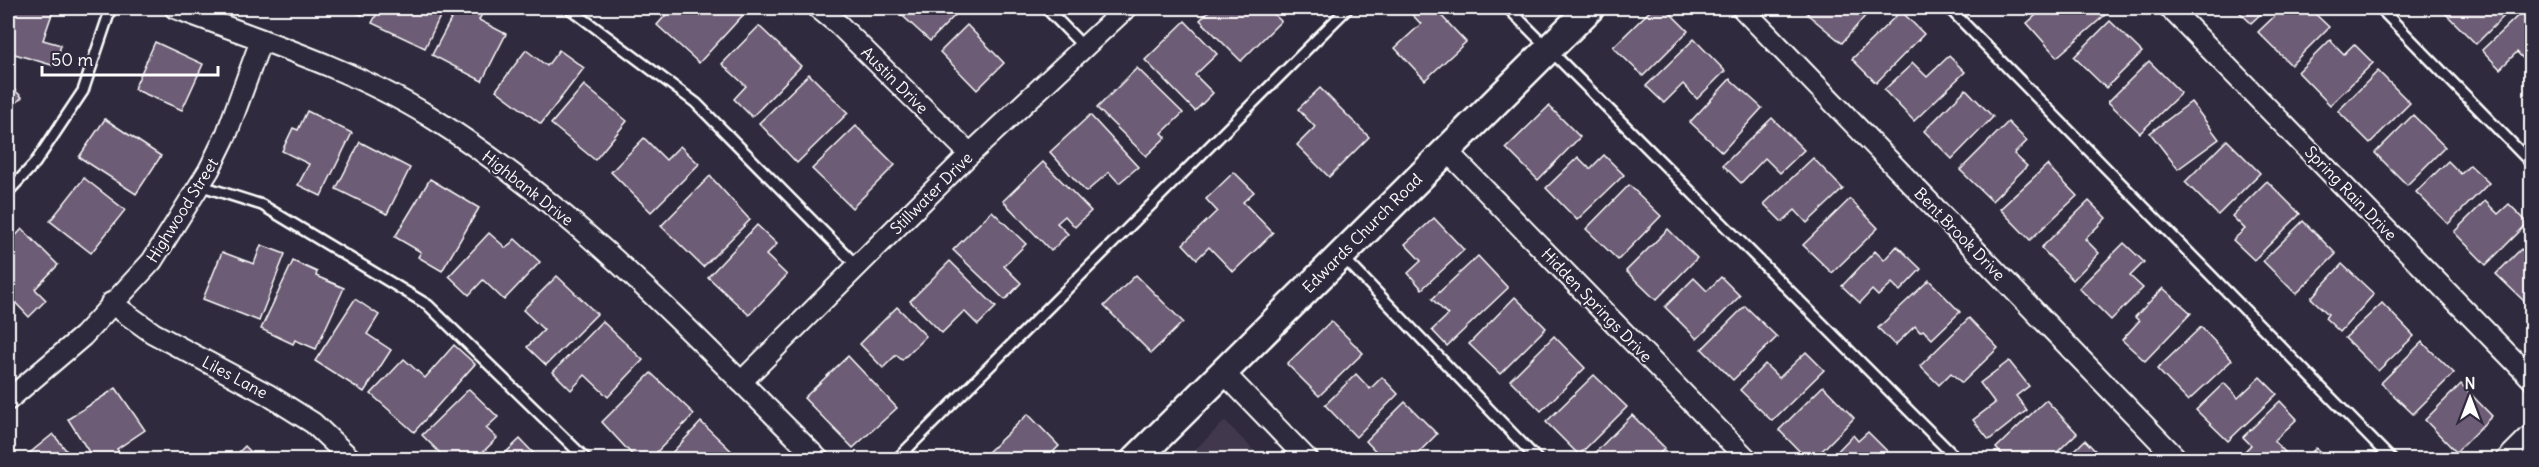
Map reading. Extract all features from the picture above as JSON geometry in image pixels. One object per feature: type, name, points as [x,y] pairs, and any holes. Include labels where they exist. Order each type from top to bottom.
[{"type":"street","name":"Highbank Drive","points":[[175,8],[348,74],[427,115],[519,177],[615,258],[819,459]]},
{"type":"street","name":"Austin Drive","points":[[818,8],[839,25],[970,154]]},
{"type":"street","name":"Stillwater Drive","points":[[741,382],[970,154],[1126,8]]},
{"type":"street","name":"Edwards Church Road","points":[[1135,459],[1590,8]]},
{"type":"street","name":"Bent Brook Drive","points":[[1742,8],[2178,459]]},
{"type":"street","name":"Spring Rain Drive","points":[[2170,8],[2532,379]]},
{"type":"street","name":"Highwood Street","points":[[8,400],[83,336],[152,261],[199,185],[227,133],[261,40]]},
{"type":"street","name":"Hidden Springs Drive","points":[[1446,150],[1748,459]]},
{"type":"street","name":"Liles Lane","points":[[111,303],[173,345],[236,376],[313,423],[352,459]]},
{"type":"street","points":[[1222,372],[1308,459]]},
{"type":"street","points":[[2506,459],[2532,434]]},
{"type":"lane","points":[[8,192],[35,163],[83,91],[111,8]]},
{"type":"lane","points":[[569,8],[696,103],[857,266]]},
{"type":"lane","points":[[1046,8],[1084,47]]},
{"type":"lane","points":[[896,459],[1348,8]]},
{"type":"lane","points":[[1508,8],[1958,459]]},
{"type":"lane","points":[[1949,8],[2391,459]]},
{"type":"lane","points":[[2380,8],[2532,164]]},
{"type":"lane","points":[[199,185],[262,205],[428,304],[587,459]]},
{"type":"lane","points":[[1341,255],[1538,459]]},
{"type":"shaded area","points":[[1225,421],[1262,459],[1185,459]]},
{"type":"building","points":[[8,8],[54,8],[43,40],[61,45],[55,66],[8,52]]},
{"type":"building","points":[[344,8],[365,8],[362,15]]},
{"type":"building","points":[[380,8],[444,8],[425,48],[372,23]]},
{"type":"building","points":[[457,8],[485,8],[479,20],[506,34],[482,81],[432,55]]},
{"type":"building","points":[[672,8],[736,8],[743,15],[699,63],[657,25]]},
{"type":"building","points":[[894,8],[962,8],[930,41]]},
{"type":"building","points":[[1212,8],[1267,8],[1281,21],[1241,61],[1200,20]]},
{"type":"building","points":[[1406,8],[1434,8],[1466,42],[1425,80],[1395,48],[1421,24]]},
{"type":"building","points":[[1653,8],[1665,8],[1688,31],[1643,76],[1613,47]]},
{"type":"building","points":[[1813,8],[1872,8],[1842,43],[1807,14]]},
{"type":"building","points":[[2044,8],[2098,8],[2105,15],[2057,57],[2027,23]]},
{"type":"building","points":[[2235,8],[2267,8],[2251,23]]},
{"type":"building","points":[[2283,8],[2309,8],[2329,27],[2291,65],[2258,32]]},
{"type":"building","points":[[2448,8],[2512,8],[2476,44],[2444,12]]},
{"type":"building","points":[[2526,8],[2532,11],[2532,65],[2530,66],[2517,52],[2500,69],[2482,50]]},
{"type":"building","points":[[1901,11],[1924,34],[1876,83],[1852,59]]},
{"type":"building","points":[[1185,21],[1217,54],[1195,75],[1213,93],[1195,111],[1145,60]]},
{"type":"building","points":[[2110,21],[2142,52],[2106,88],[2074,57]]},
{"type":"building","points":[[967,25],[1004,63],[977,90],[940,52]]},
{"type":"building","points":[[759,26],[801,66],[752,117],[734,99],[746,86],[722,64]]},
{"type":"building","points":[[1694,39],[1725,71],[1697,99],[1683,84],[1664,103],[1646,86]]},
{"type":"building","points":[[2330,40],[2344,54],[2354,44],[2373,63],[2330,105],[2298,72]]},
{"type":"building","points":[[155,42],[203,64],[182,110],[134,89]]},
{"type":"building","points":[[526,50],[547,66],[559,50],[584,68],[541,124],[496,90]]},
{"type":"building","points":[[1949,56],[1965,72],[1914,121],[1884,90],[1913,63],[1927,77]]},
{"type":"building","points":[[2149,61],[2181,93],[2140,133],[2108,102]]},
{"type":"building","points":[[1137,68],[1183,113],[1162,133],[1166,137],[1146,156],[1097,108]]},
{"type":"building","points":[[2378,71],[2410,103],[2370,143],[2338,111]]},
{"type":"building","points":[[809,74],[848,113],[797,163],[759,123]]},
{"type":"building","points":[[1730,79],[1762,108],[1722,152],[1690,122]]},
{"type":"building","points":[[8,84],[22,97],[8,112]]},
{"type":"building","points":[[584,85],[627,121],[595,160],[551,124]]},
{"type":"building","points":[[1320,88],[1369,137],[1329,177],[1297,145],[1315,127],[1298,109]]},
{"type":"building","points":[[1966,89],[1993,117],[1952,159],[1924,131]]},
{"type":"building","points":[[2191,102],[2219,139],[2178,169],[2150,133]]},
{"type":"building","points":[[1549,106],[1580,137],[1538,180],[1506,148]]},
{"type":"building","points":[[307,111],[352,133],[321,196],[298,185],[309,164],[282,151],[293,128],[298,130]]},
{"type":"building","points":[[1090,115],[1138,167],[1119,183],[1109,172],[1086,192],[1050,152]]},
{"type":"building","points":[[2413,115],[2445,147],[2407,185],[2375,153]]},
{"type":"building","points":[[1772,118],[1804,150],[1780,173],[1765,158],[1741,183],[1723,165]]},
{"type":"building","points":[[105,119],[161,156],[136,194],[79,157]]},
{"type":"building","points":[[2008,122],[2027,141],[2014,154],[2027,166],[1992,201],[1960,170]]},
{"type":"building","points":[[856,126],[895,165],[852,208],[812,169]]},
{"type":"building","points":[[644,138],[666,160],[680,146],[699,164],[651,212],[611,172]]},
{"type":"building","points":[[2227,140],[2260,173],[2218,215],[2185,182]]},
{"type":"building","points":[[360,142],[410,168],[387,214],[336,189]]},
{"type":"building","points":[[1604,155],[1624,175],[1577,220],[1546,188],[1578,157],[1590,169]]},
{"type":"building","points":[[1813,158],[1843,189],[1807,223],[1795,210],[1782,222],[1764,204]]},
{"type":"building","points":[[2448,161],[2461,174],[2470,165],[2489,183],[2448,224],[2416,192]]},
{"type":"building","points":[[1043,162],[1091,211],[1075,227],[1065,216],[1057,223],[1068,234],[1051,251],[1003,201]]},
{"type":"building","points":[[2047,165],[2077,196],[2030,240],[2000,209]]},
{"type":"building","points":[[1234,172],[1254,192],[1243,202],[1273,233],[1233,272],[1209,247],[1197,259],[1183,244],[1217,211],[1206,199]]},
{"type":"building","points":[[710,176],[750,220],[703,267],[661,226]]},
{"type":"building","points":[[84,178],[125,210],[91,253],[50,221]]},
{"type":"building","points":[[430,179],[479,208],[442,271],[418,257],[421,252],[395,237]]},
{"type":"building","points":[[2267,181],[2300,214],[2254,260],[2233,240],[2245,229],[2232,216]]},
{"type":"building","points":[[1629,185],[1661,216],[1618,260],[1586,229]]},
{"type":"building","points":[[1850,199],[1878,228],[1832,273],[1803,245]]},
{"type":"building","points":[[2089,201],[2106,218],[2085,239],[2099,253],[2073,280],[2041,248]]},
{"type":"building","points":[[2485,201],[2498,214],[2509,204],[2528,223],[2486,265],[2454,232]]},
{"type":"building","points":[[992,211],[1026,244],[1004,266],[1021,283],[1005,300],[953,250]]},
{"type":"building","points":[[1434,218],[1464,250],[1422,289],[1408,273],[1421,261],[1405,244]]},
{"type":"building","points":[[2303,221],[2336,254],[2296,294],[2263,261]]},
{"type":"building","points":[[757,225],[777,244],[766,255],[787,275],[749,315],[708,277]]},
{"type":"building","points":[[22,229],[58,265],[35,289],[46,300],[29,317],[8,295],[8,244]]},
{"type":"building","points":[[1668,229],[1697,258],[1656,300],[1626,271]]},
{"type":"building","points":[[489,233],[506,248],[515,239],[540,262],[504,300],[483,280],[469,295],[449,276]]},
{"type":"building","points":[[2124,243],[2144,262],[2130,276],[2143,288],[2111,320],[2079,288]]},
{"type":"building","points":[[261,245],[285,254],[259,321],[203,299],[222,252],[254,264]]},
{"type":"building","points":[[1897,246],[1921,269],[1900,291],[1892,283],[1878,296],[1872,290],[1860,303],[1842,286],[1875,251],[1884,260]]},
{"type":"building","points":[[2521,249],[2532,260],[2532,299],[2527,304],[2496,274]]},
{"type":"building","points":[[1478,256],[1508,288],[1447,346],[1432,330],[1448,315],[1432,299]]},
{"type":"building","points":[[293,261],[317,272],[316,276],[344,288],[316,349],[295,340],[293,344],[261,329]]},
{"type":"building","points":[[950,261],[996,307],[978,325],[964,311],[942,333],[910,301]]},
{"type":"building","points":[[2342,264],[2374,294],[2340,332],[2325,318],[2328,314],[2311,298]]},
{"type":"building","points":[[1136,275],[1183,322],[1151,353],[1104,306]]},
{"type":"building","points":[[557,276],[597,314],[546,365],[527,347],[544,330],[523,310]]},
{"type":"building","points":[[1721,277],[1740,296],[1697,339],[1665,307],[1694,278],[1707,291]]},
{"type":"building","points":[[1929,280],[1960,312],[1932,339],[1915,326],[1895,345],[1878,328]]},
{"type":"building","points":[[2163,288],[2191,313],[2145,361],[2122,340],[2139,321],[2135,317]]},
{"type":"building","points":[[1515,297],[1546,328],[1500,374],[1469,344]]},
{"type":"building","points":[[355,299],[379,315],[367,334],[391,350],[364,392],[315,361]]},
{"type":"building","points":[[2382,303],[2414,336],[2378,371],[2345,338]]},
{"type":"building","points":[[1745,306],[1777,337],[1733,380],[1702,349]]},
{"type":"building","points":[[897,307],[926,336],[902,360],[896,355],[883,368],[860,344]]},
{"type":"building","points":[[1969,318],[1998,348],[1962,383],[1951,373],[1939,385],[1920,366]]},
{"type":"building","points":[[602,321],[643,360],[608,397],[585,375],[571,390],[553,372]]},
{"type":"building","points":[[1331,321],[1363,353],[1319,396],[1287,364]]},
{"type":"building","points":[[2201,327],[2232,360],[2188,401],[2157,369]]},
{"type":"building","points":[[1554,336],[1585,368],[1541,411],[1510,380]]},
{"type":"building","points":[[2422,342],[2454,373],[2413,414],[2381,383]]},
{"type":"building","points":[[454,345],[475,364],[414,432],[371,394],[404,359],[425,378]]},
{"type":"building","points":[[1806,352],[1824,370],[1772,421],[1740,390],[1765,364],[1779,378]]},
{"type":"building","points":[[848,356],[897,408],[853,448],[804,398]]},
{"type":"building","points":[[2009,361],[2029,386],[2016,396],[2027,410],[1989,440],[1973,420],[1995,403],[1980,383]]},
{"type":"building","points":[[651,373],[694,414],[649,460],[637,460],[602,422]]},
{"type":"building","points":[[1356,374],[1370,389],[1382,377],[1398,394],[1356,437],[1325,405]]},
{"type":"building","points":[[1594,375],[1627,407],[1579,455],[1546,422]]},
{"type":"building","points":[[2260,377],[2277,394],[2228,441],[2196,410],[2224,383],[2238,398]]},
{"type":"building","points":[[2461,384],[2492,416],[2456,452],[2425,420]]},
{"type":"building","points":[[1823,386],[1854,418],[1813,460],[1808,460],[1779,430]]},
{"type":"building","points":[[116,388],[145,430],[117,449],[124,460],[94,460],[68,419]]},
{"type":"building","points":[[469,389],[498,417],[486,428],[497,438],[475,460],[447,460],[422,435]]},
{"type":"building","points":[[2046,400],[2077,433],[2049,460],[2036,460],[2029,452],[2021,460],[2007,460],[1996,448]]},
{"type":"building","points":[[2280,401],[2297,419],[2274,441],[2291,458],[2248,460],[2242,454],[2251,445],[2243,437]]},
{"type":"building","points":[[1405,402],[1437,434],[1411,460],[1384,460],[1366,441]]},
{"type":"building","points":[[1028,414],[1059,446],[1045,460],[993,460],[987,453]]},
{"type":"building","points":[[1632,415],[1665,448],[1653,460],[1588,460]]},
{"type":"building","points":[[701,422],[741,460],[665,460]]},
{"type":"building","points":[[1868,432],[1894,458],[1892,460],[1829,460],[1853,435],[1858,441]]},
{"type":"building","points":[[53,434],[74,460],[21,460]]},
{"type":"building","points":[[520,439],[540,460],[498,460]]},
{"type":"building","points":[[2085,440],[2104,460],[2065,460]]},
{"type":"building","points":[[245,446],[259,460],[231,460]]},
{"type":"building","points":[[2316,448],[2328,460],[2304,460]]}]
